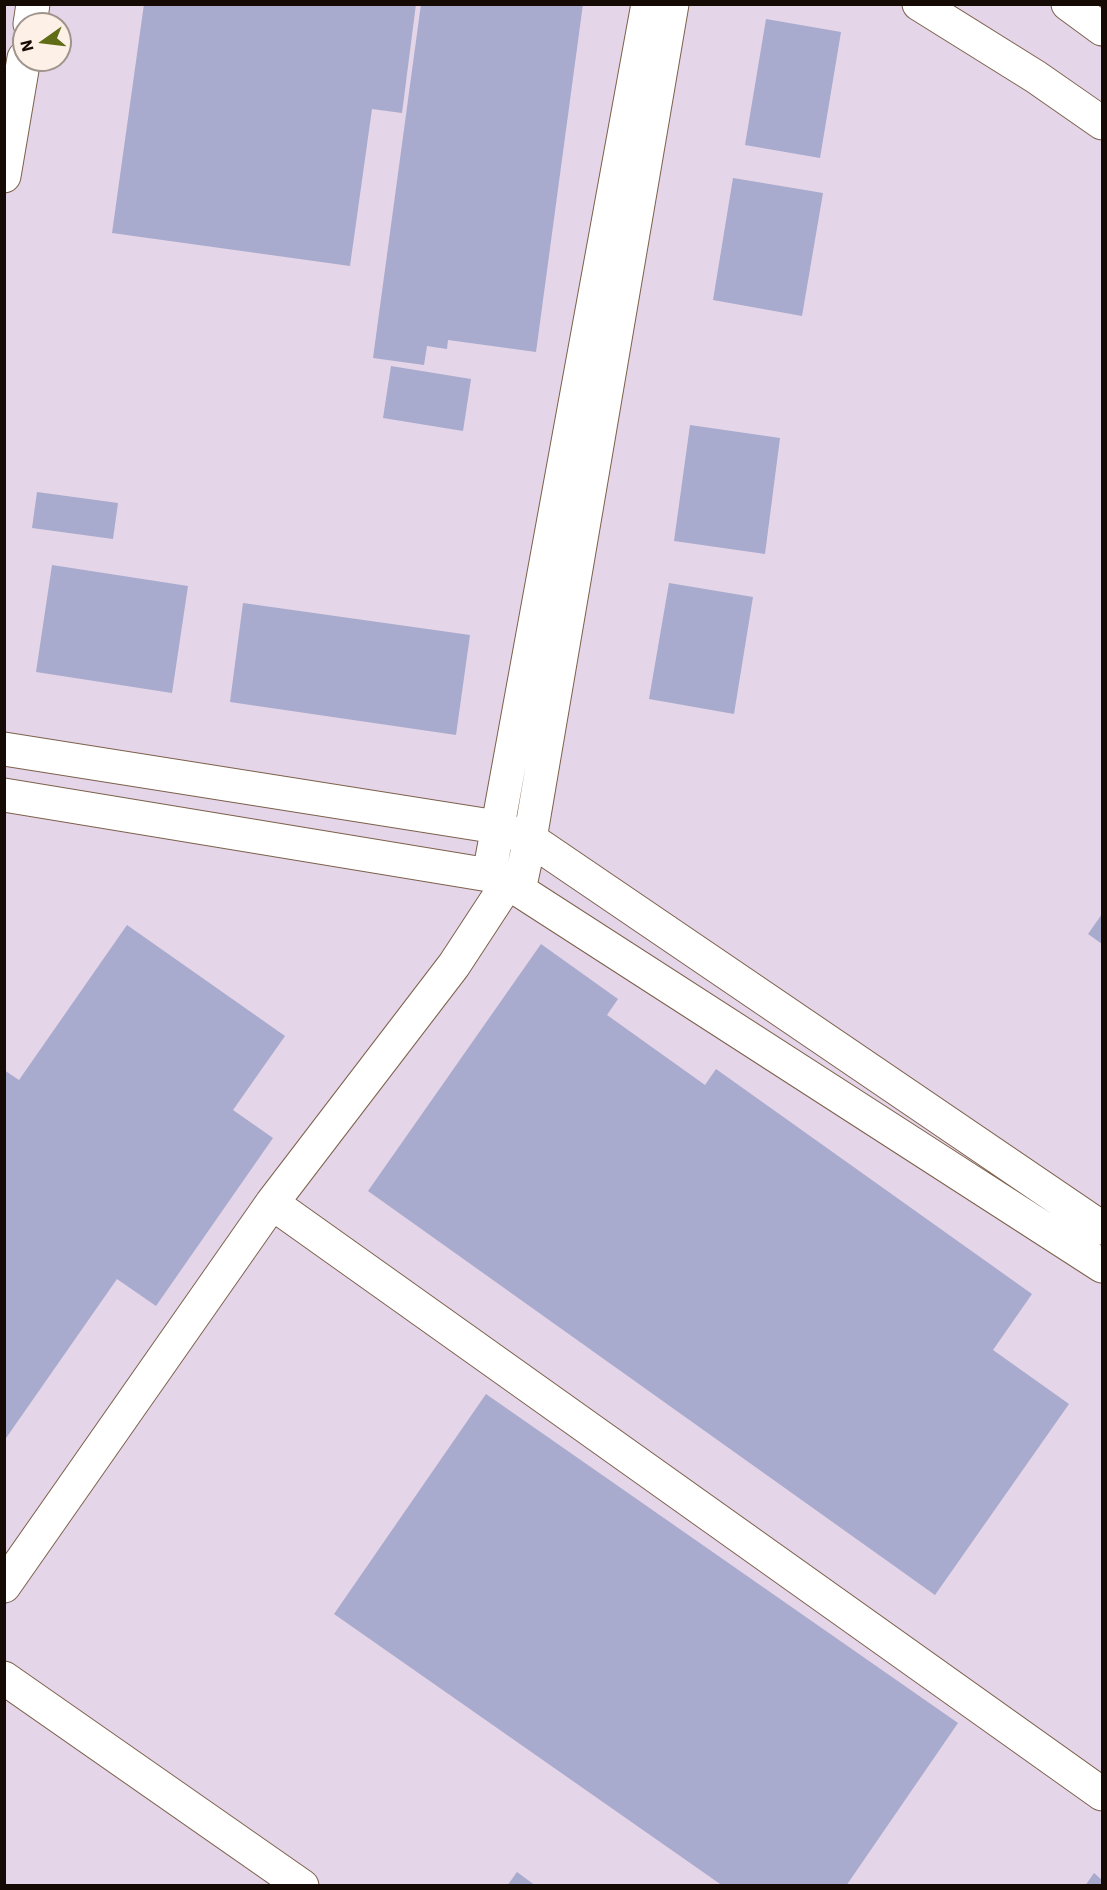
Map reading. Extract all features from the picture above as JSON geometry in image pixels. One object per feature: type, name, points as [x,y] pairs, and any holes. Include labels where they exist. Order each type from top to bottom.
[{"type":"street","points":[[505,883],[497,827],[648,4]]},
{"type":"street","points":[[4,1586],[272,1203],[454,965],[530,838],[672,4]]},
{"type":"street","points":[[919,4],[1036,77],[1102,123]]},
{"type":"street","points":[[1068,4],[1102,29]]},
{"type":"street","points":[[4,176],[22,72]]},
{"type":"street","points":[[4,749],[497,827],[530,838],[1099,1245]]},
{"type":"street","points":[[4,795],[505,883],[1099,1245]]},
{"type":"street","points":[[272,1203],[1102,1794]]},
{"type":"street","points":[[4,1678],[302,1886]]},
{"type":"shaded area","points":[[5,5],[1102,5],[1102,1885],[5,1885]]},
{"type":"building","points":[[144,4],[416,4],[402,113],[372,109],[350,266],[112,233]]},
{"type":"building","points":[[421,4],[583,4],[536,352],[448,340],[447,349],[427,346],[424,365],[373,358]]},
{"type":"building","points":[[766,19],[841,32],[820,158],[745,145]]},
{"type":"building","points":[[733,178],[823,193],[802,316],[713,300]]},
{"type":"building","points":[[391,366],[471,379],[463,431],[383,418]]},
{"type":"building","points":[[690,425],[780,438],[765,554],[674,541]]},
{"type":"building","points":[[37,492],[118,503],[113,539],[32,528]]},
{"type":"building","points":[[52,565],[188,586],[172,693],[36,672]]},
{"type":"building","points":[[669,583],[753,597],[734,714],[649,699]]},
{"type":"building","points":[[243,603],[470,635],[456,735],[230,702]]},
{"type":"building","points":[[1102,914],[1102,944],[1088,934]]},
{"type":"building","points":[[127,925],[285,1036],[233,1110],[273,1138],[156,1306],[117,1279],[4,1441],[4,1070],[19,1080]]},
{"type":"building","points":[[541,944],[618,999],[607,1015],[705,1085],[716,1069],[1032,1294],[993,1350],[1069,1404],[935,1595],[368,1191]]},
{"type":"building","points":[[486,1394],[958,1723],[846,1886],[723,1886],[334,1614]]},
{"type":"building","points":[[517,1872],[536,1886],[507,1886]]},
{"type":"building","points":[[1094,1873],[1102,1880],[1102,1886],[1085,1886]]}]
